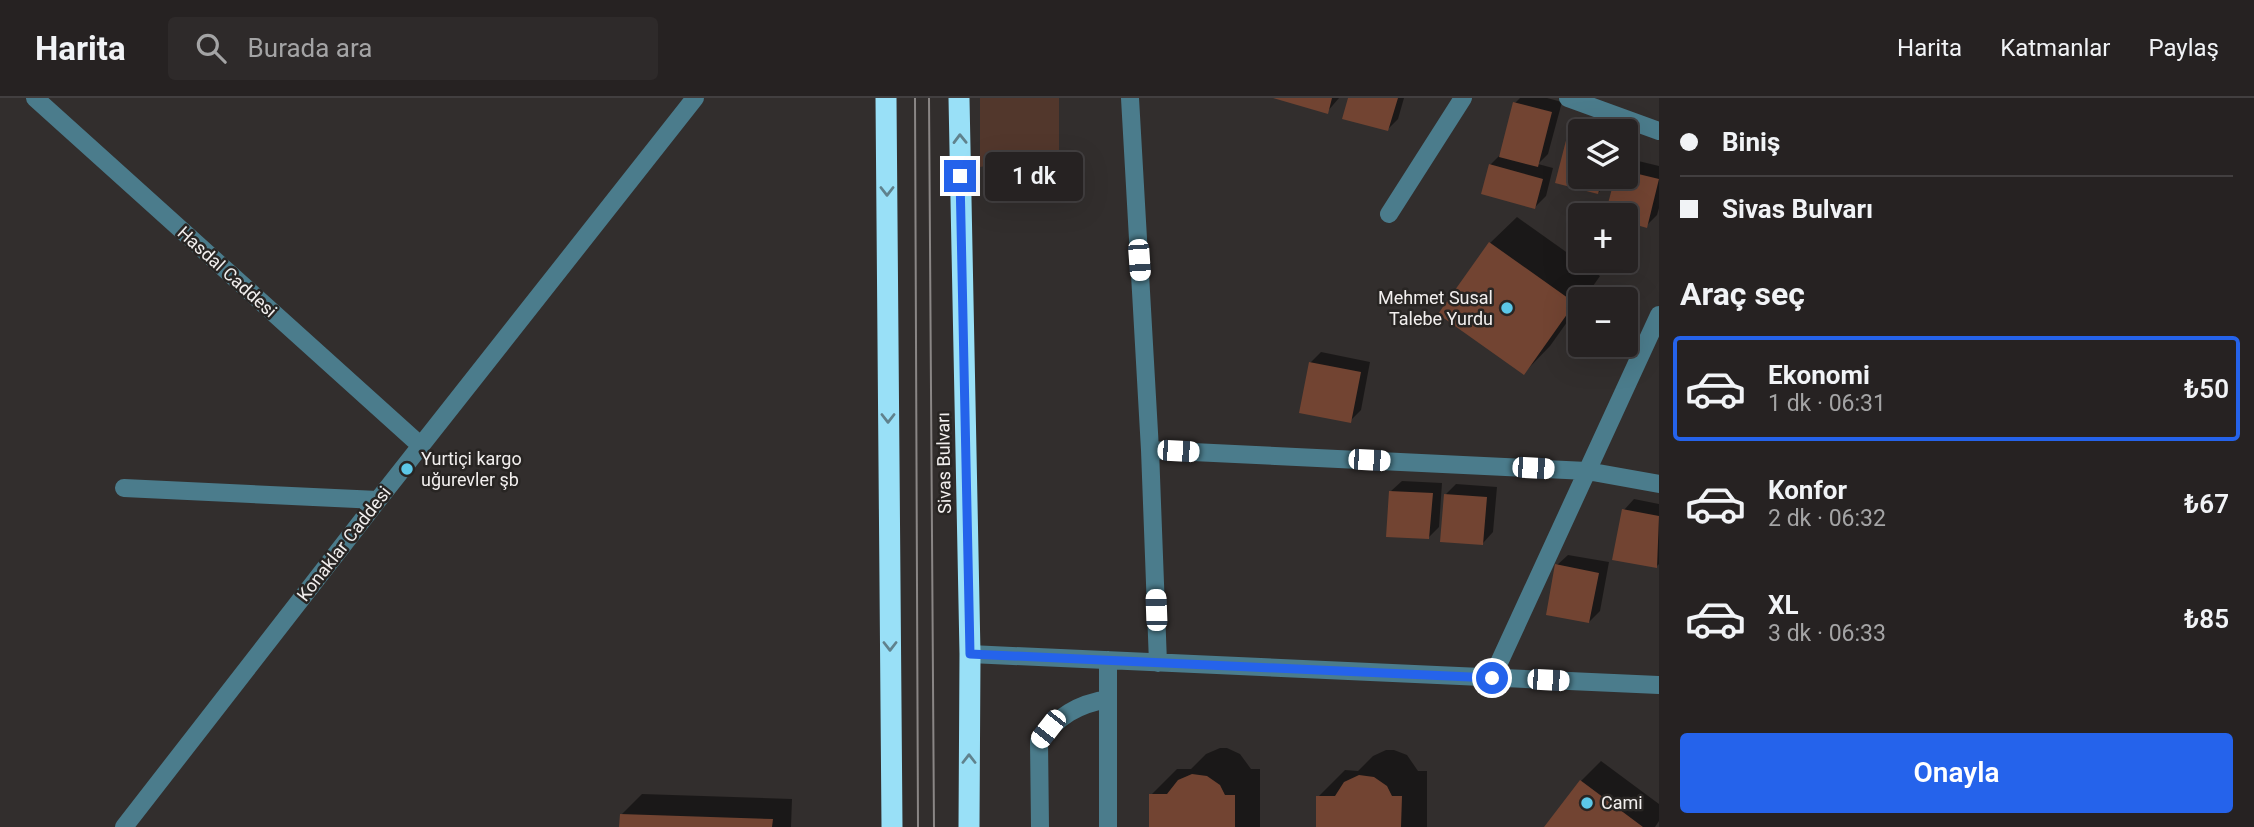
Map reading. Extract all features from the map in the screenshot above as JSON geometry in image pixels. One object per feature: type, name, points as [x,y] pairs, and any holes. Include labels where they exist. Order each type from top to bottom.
[{"type":"highway","points":[[886,98],[892,827]]},
{"type":"highway","name":"Sivas Bulvarı","points":[[959,98],[970,654],[968,827]]},
{"type":"street","name":"Hasdal Caddesi","points":[[36,98],[420,445]]},
{"type":"street","name":"Konaklar Caddesi","points":[[124,827],[420,445],[695,98]]},
{"type":"street","points":[[1130,98],[1150,450],[1158,663]]},
{"type":"street","points":[[1389,214],[1463,98]]},
{"type":"street","points":[[1568,98],[1659,131]]},
{"type":"street","points":[[1492,678],[1659,315]]},
{"type":"street","points":[[1150,450],[1587,471],[1659,484]]},
{"type":"street","points":[[124,488],[377,500]]},
{"type":"street","points":[[970,654],[1659,685]]},
{"type":"street","points":[[1108,660],[1108,827]]},
{"type":"street","points":[[1040,827],[1039,741],[1058,719],[1073,709],[1108,699]]},
{"type":"shaded area","points":[[980,98],[1059,98],[1059,154],[980,167]]},
{"type":"building","points":[[1273,98],[1332,98],[1328,114]]},
{"type":"building","points":[[1348,98],[1398,98],[1388,131],[1342,119]]},
{"type":"building","points":[[1513,102],[1552,112],[1538,167],[1499,157]]},
{"type":"building","points":[[1568,133],[1568,186],[1555,183]]},
{"type":"building","points":[[1489,164],[1543,179],[1535,209],[1481,194]]},
{"type":"building","points":[[1638,174],[1659,179],[1647,228],[1638,225],[1638,203],[1608,203],[1612,189],[1638,189]]},
{"type":"building","points":[[1578,189],[1599,189],[1598,194]]},
{"type":"building","name":"Mehmet Susal Talebe Yurdu","points":[[1489,242],[1568,298],[1568,313],[1524,375],[1438,314]]},
{"type":"building","points":[[1309,362],[1361,372],[1351,423],[1299,413]]},
{"type":"building","points":[[1389,491],[1433,493],[1429,539],[1386,537]]},
{"type":"building","points":[[1444,494],[1487,497],[1483,545],[1440,542]]},
{"type":"building","points":[[1622,509],[1659,516],[1657,568],[1612,560]]},
{"type":"building","points":[[1555,564],[1599,573],[1589,623],[1546,615]]},
{"type":"building","points":[[1192,774],[1207,776],[1220,785],[1225,795],[1235,795],[1235,827],[1149,827],[1149,794],[1167,794],[1178,780]]},
{"type":"building","points":[[1359,775],[1374,777],[1387,786],[1392,796],[1402,796],[1401,827],[1316,827],[1316,796],[1335,796],[1344,782]]},
{"type":"building","name":"Cami","points":[[1580,780],[1643,827],[1544,827]]},
{"type":"building","points":[[620,814],[773,819],[772,827],[619,827]]},
{"type":"tram line","points":[[915,98],[918,827]]},
{"type":"tram line","points":[[929,98],[934,827]]},
{"type":"place","name":"Mehmet Susal Talebe Yurdu","points":[[1507,308]]},
{"type":"place","name":"Yurtiçi kargo uğurevler şb","points":[[407,469]]},
{"type":"place","name":"Cami","points":[[1587,803]]},
{"type":"route","points":[[960,176],[970,654],[1492,678]]}]
